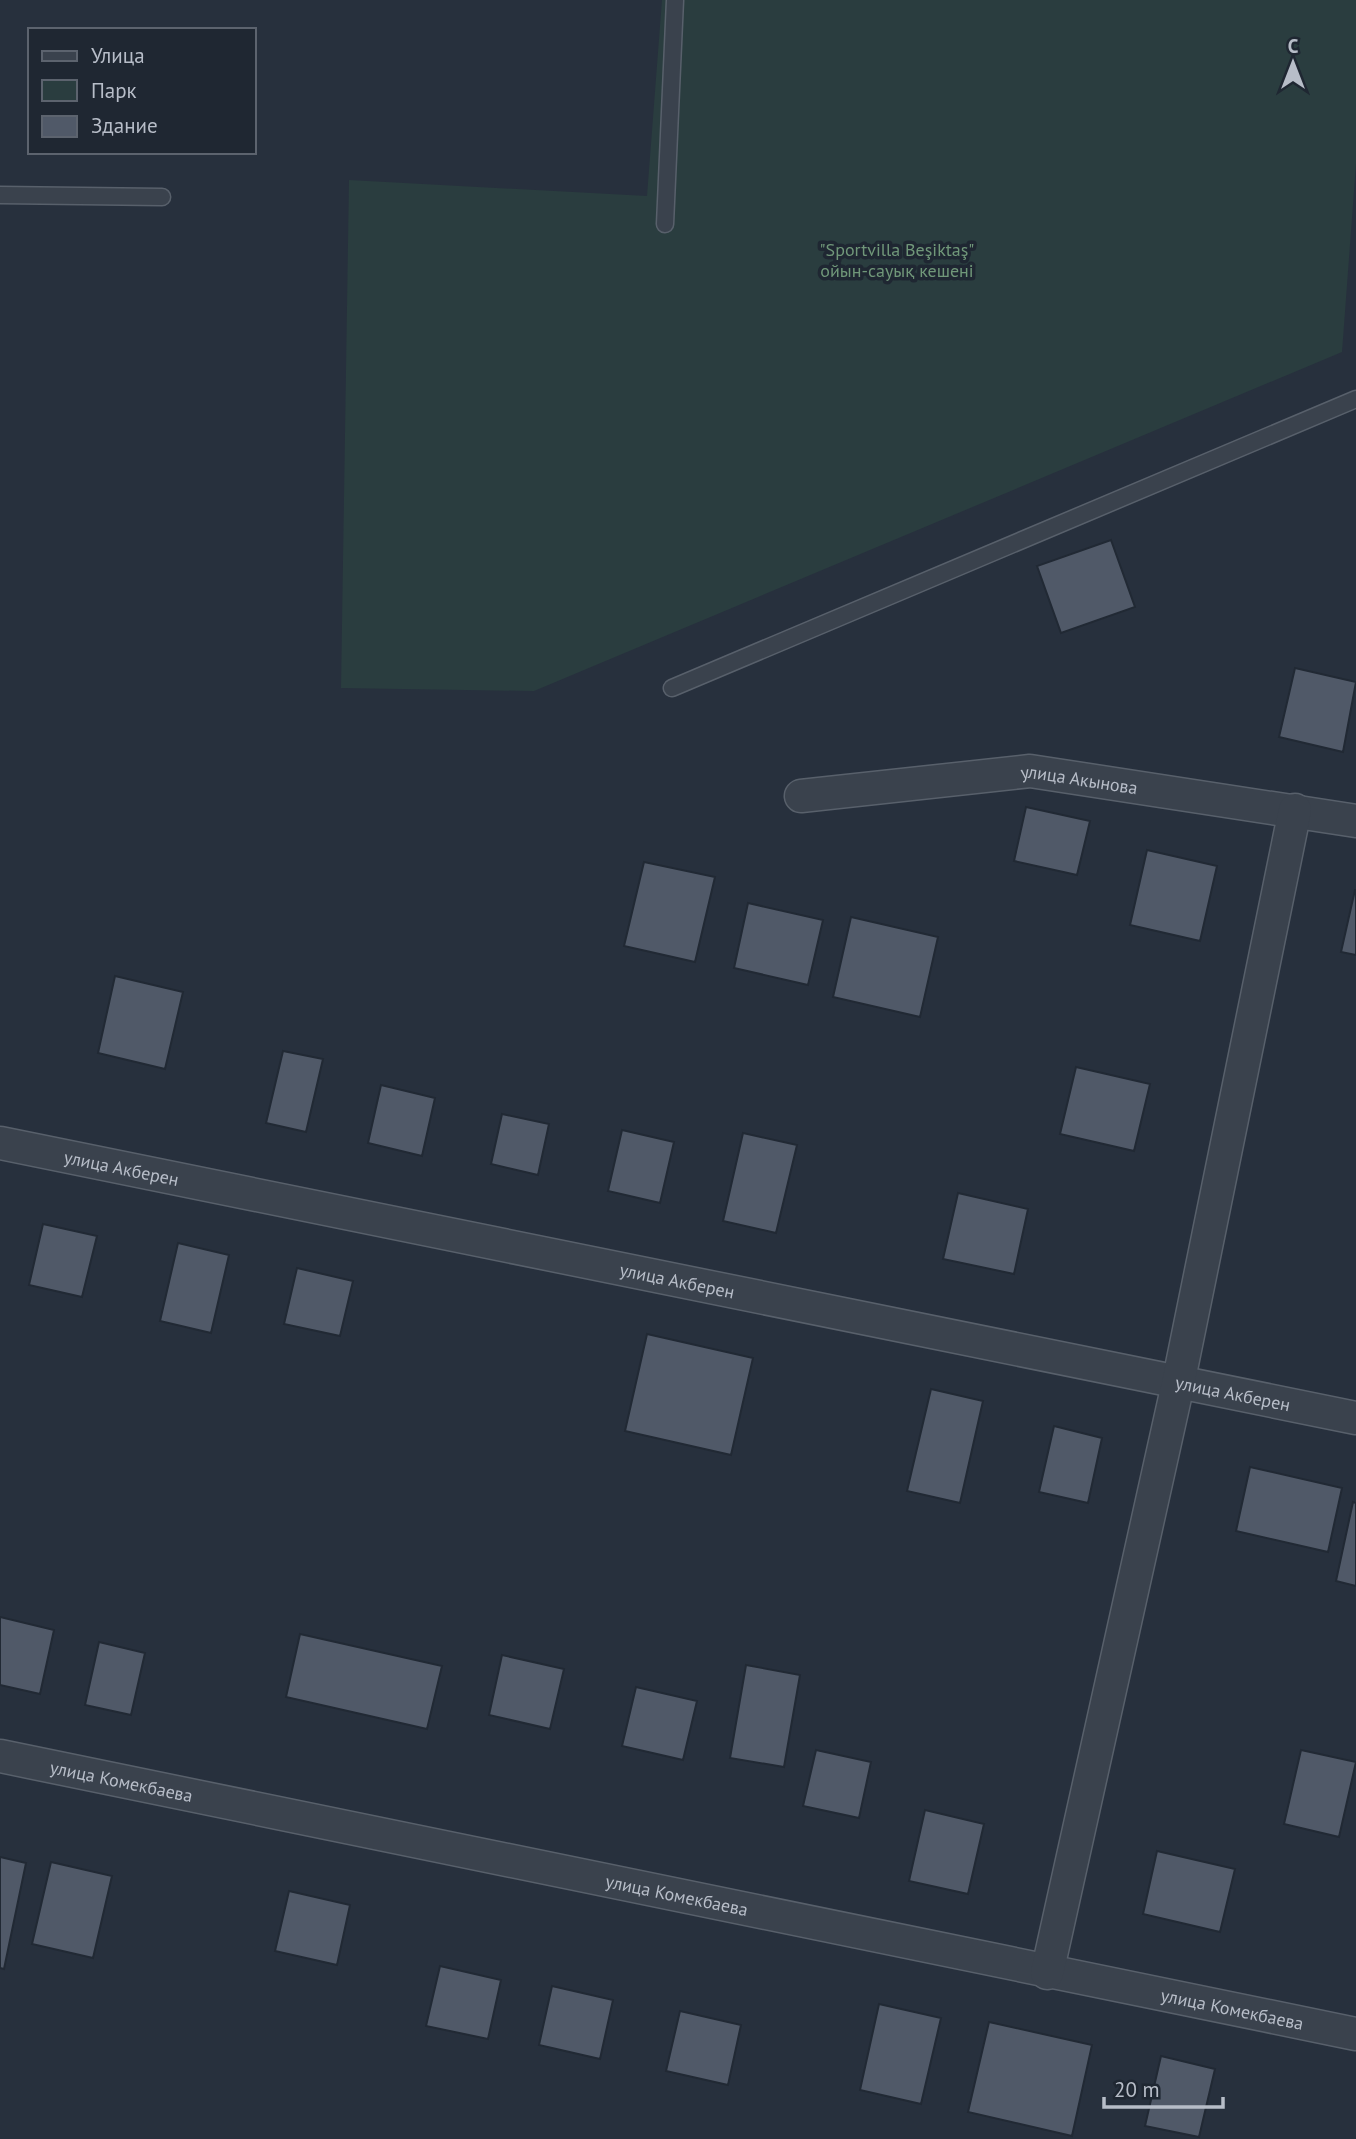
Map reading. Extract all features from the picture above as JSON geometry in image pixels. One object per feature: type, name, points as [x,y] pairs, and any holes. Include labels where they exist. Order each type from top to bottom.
[{"type":"street","name":"улица Акынова","points":[[801,796],[1030,771],[1356,821]]},
{"type":"street","points":[[1047,1973],[1178,1384],[1295,810]]},
{"type":"street","name":"улица Акберен","points":[[2,1152],[1356,1418]]},
{"type":"street","name":"улица Комекбаева","points":[[0,1756],[1047,1973],[1356,2034]]},
{"type":"lane","points":[[665,224],[674,0]]},
{"type":"lane","points":[[0,195],[162,197]]},
{"type":"lane","points":[[672,688],[1356,398]]},
{"type":"green space","name":"\"Sportvilla Beşiktaş\" ойын-сауық кешені","points":[[662,0],[1356,0],[1356,164],[1342,352],[534,691],[341,688],[349,180],[647,196]]},
{"type":"building","points":[[1111,540],[1135,607],[1061,633],[1037,566]]},
{"type":"building","points":[[1295,668],[1356,682],[1343,752],[1279,737]]},
{"type":"building","points":[[1026,807],[1090,821],[1077,875],[1014,861]]},
{"type":"building","points":[[1147,850],[1217,866],[1200,941],[1130,925]]},
{"type":"building","points":[[644,862],[715,877],[695,962],[624,946]]},
{"type":"building","points":[[1356,890],[1356,955],[1341,952]]},
{"type":"building","points":[[748,903],[823,920],[808,985],[734,968]]},
{"type":"building","points":[[851,917],[938,937],[920,1017],[833,997]]},
{"type":"building","points":[[115,976],[183,992],[165,1069],[98,1053]]},
{"type":"building","points":[[283,1051],[323,1059],[306,1132],[266,1123]]},
{"type":"building","points":[[1076,1067],[1150,1084],[1134,1151],[1060,1134]]},
{"type":"building","points":[[381,1085],[435,1098],[422,1156],[368,1143]]},
{"type":"building","points":[[502,1114],[549,1124],[538,1175],[491,1164]]},
{"type":"building","points":[[622,1130],[674,1142],[660,1203],[608,1191]]},
{"type":"building","points":[[743,1133],[797,1145],[776,1233],[723,1221]]},
{"type":"building","points":[[958,1193],[1028,1209],[1014,1274],[943,1259]]},
{"type":"building","points":[[43,1224],[97,1236],[82,1297],[29,1285]]},
{"type":"building","points":[[178,1243],[229,1255],[211,1333],[160,1321]]},
{"type":"building","points":[[297,1268],[353,1281],[340,1336],[284,1324]]},
{"type":"building","points":[[647,1334],[753,1358],[731,1455],[625,1431]]},
{"type":"building","points":[[931,1389],[983,1401],[960,1503],[907,1491]]},
{"type":"building","points":[[1054,1426],[1102,1438],[1088,1503],[1039,1492]]},
{"type":"building","points":[[1250,1467],[1342,1488],[1328,1552],[1236,1531]]},
{"type":"building","points":[[1353,1502],[1356,1503],[1356,1586],[1336,1581]]},
{"type":"building","points":[[0,1617],[54,1630],[40,1694],[0,1685]]},
{"type":"building","points":[[300,1634],[442,1666],[427,1729],[286,1697]]},
{"type":"building","points":[[99,1642],[145,1653],[131,1715],[85,1705]]},
{"type":"building","points":[[502,1655],[564,1669],[550,1729],[489,1715]]},
{"type":"building","points":[[746,1665],[800,1675],[784,1767],[730,1758]]},
{"type":"building","points":[[636,1687],[697,1701],[683,1760],[622,1746]]},
{"type":"building","points":[[816,1750],[871,1762],[859,1818],[803,1806]]},
{"type":"building","points":[[1301,1750],[1356,1762],[1339,1837],[1284,1824]]},
{"type":"building","points":[[925,1810],[984,1824],[968,1894],[909,1881]]},
{"type":"building","points":[[1157,1851],[1235,1869],[1220,1932],[1143,1914]]},
{"type":"building","points":[[0,1857],[26,1863],[4,1969],[0,1968]]},
{"type":"building","points":[[51,1862],[112,1876],[93,1958],[32,1944]]},
{"type":"building","points":[[289,1891],[350,1905],[337,1965],[275,1951]]},
{"type":"building","points":[[440,1966],[501,1980],[488,2039],[426,2026]]},
{"type":"building","points":[[552,1986],[613,2000],[600,2059],[539,2045]]},
{"type":"building","points":[[879,2004],[941,2018],[921,2104],[860,2090]]},
{"type":"building","points":[[680,2011],[741,2025],[728,2085],[666,2071]]},
{"type":"building","points":[[989,2022],[1092,2045],[1072,2136],[968,2112]]},
{"type":"building","points":[[1161,2056],[1215,2069],[1199,2137],[1145,2126]]}]
